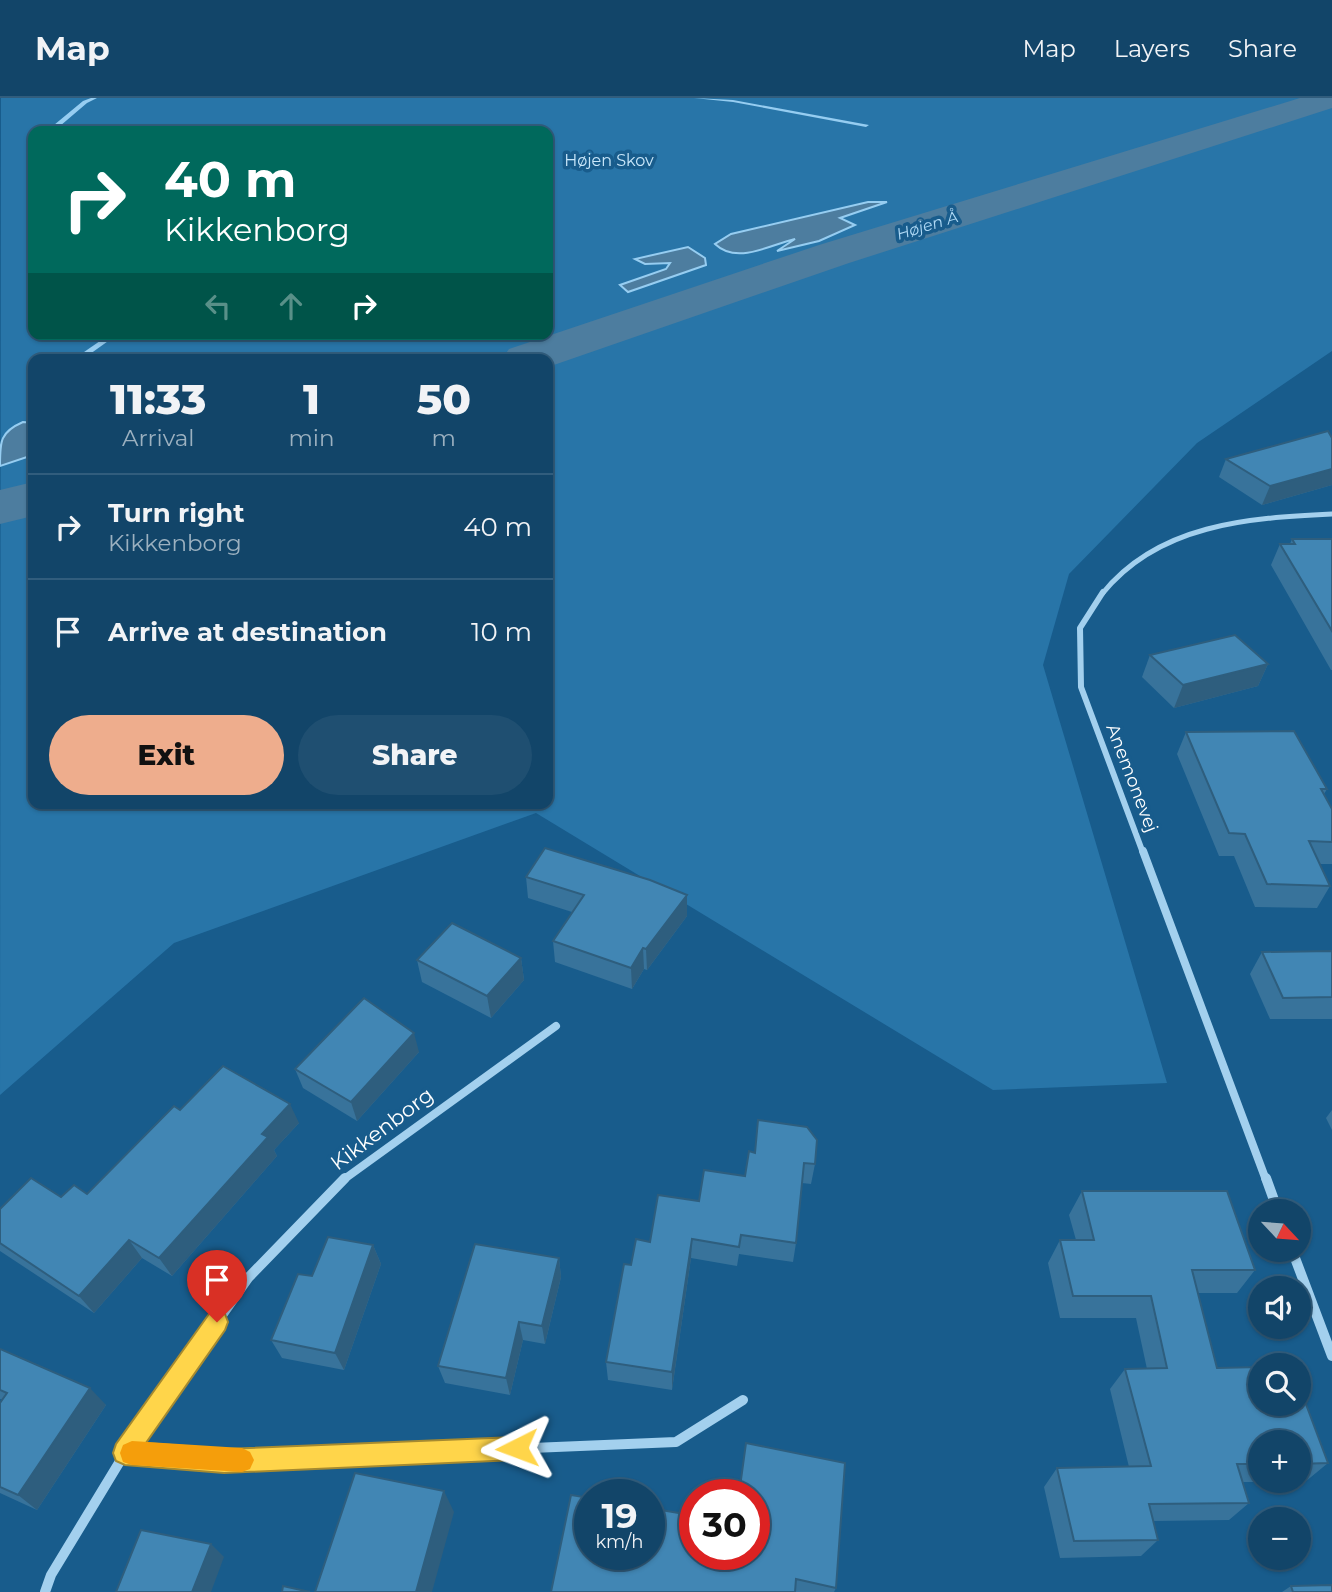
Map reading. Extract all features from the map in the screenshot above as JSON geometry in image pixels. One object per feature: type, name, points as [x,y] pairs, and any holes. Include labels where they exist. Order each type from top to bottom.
[{"type":"street","name":"Anemonevej","points":[[1273,1199],[1081,687],[1080,627],[1107,584],[1142,556],[1195,530],[1271,516],[1332,514]]},
{"type":"street","name":"Kikkenborg","points":[[45,1592],[51,1575],[125,1453],[248,1278],[349,1173],[556,1026]]},
{"type":"street","points":[[1297,1262],[1332,1356]]},
{"type":"street","points":[[125,1453],[224,1461],[676,1442],[743,1400]]},
{"type":"green space","name":"Højen Skov","points":[[1,98],[1332,98],[1332,351],[1197,443],[1069,574],[1043,665],[1167,1083],[993,1090],[536,813],[174,943],[0,1095]]},
{"type":"shaded area","points":[[868,202],[887,202],[840,218],[855,225],[819,241],[777,251],[795,239],[743,253],[733,253],[715,244],[731,234]]},
{"type":"shaded area","points":[[688,247],[705,258],[706,265],[628,292],[620,285],[666,269],[670,263],[645,264],[635,259]]},
{"type":"shaded area","points":[[23,422],[28,422],[28,457],[0,466],[3,438]]},
{"type":"building","points":[[1328,431],[1332,438],[1332,469],[1270,486],[1226,459]]},
{"type":"building","points":[[1292,539],[1332,539],[1332,631],[1280,544],[1295,544]]},
{"type":"building","points":[[1235,635],[1268,664],[1183,685],[1150,655]]},
{"type":"building","points":[[1294,731],[1327,789],[1321,789],[1332,809],[1332,842],[1309,841],[1330,886],[1267,884],[1245,834],[1229,833],[1186,732]]},
{"type":"building","points":[[545,848],[650,880],[687,895],[646,949],[643,948],[631,968],[553,941],[584,895],[526,877]]},
{"type":"building","points":[[452,923],[521,958],[487,996],[417,960]]},
{"type":"building","points":[[1332,951],[1332,997],[1283,998],[1262,952]]},
{"type":"building","points":[[364,998],[414,1033],[351,1102],[295,1069]]},
{"type":"building","points":[[223,1066],[290,1104],[262,1134],[268,1137],[159,1258],[129,1240],[79,1296],[0,1243],[0,1209],[31,1178],[61,1197],[74,1185],[87,1194],[174,1106],[180,1110]]},
{"type":"building","points":[[758,1120],[807,1127],[817,1140],[815,1164],[804,1163],[796,1243],[741,1235],[739,1247],[692,1239],[672,1372],[606,1362],[624,1264],[631,1265],[636,1239],[650,1242],[658,1195],[699,1201],[704,1170],[745,1176],[749,1151],[755,1153]]},
{"type":"building","points":[[1082,1191],[1227,1191],[1248,1250],[1248,1262],[1252,1262],[1255,1270],[1192,1270],[1217,1368],[1248,1367],[1248,1416],[1310,1416],[1328,1463],[1311,1464],[1311,1430],[1248,1430],[1248,1464],[1237,1464],[1249,1503],[1149,1504],[1158,1540],[1074,1541],[1057,1468],[1151,1466],[1125,1369],[1167,1368],[1151,1296],[1073,1296],[1060,1240],[1094,1240]]},
{"type":"building","points":[[328,1237],[373,1245],[335,1353],[271,1340],[298,1274],[312,1276]]},
{"type":"building","points":[[475,1244],[559,1258],[542,1326],[519,1322],[506,1378],[438,1366]]},
{"type":"building","points":[[0,1349],[90,1388],[18,1495],[0,1487],[0,1403],[7,1393],[0,1390]]},
{"type":"building","points":[[746,1443],[845,1463],[836,1588],[796,1579],[795,1592],[551,1592],[571,1495],[574,1495],[574,1570],[665,1570],[665,1511],[679,1513],[679,1570],[770,1570],[770,1479],[741,1479]]},
{"type":"building","points":[[355,1473],[444,1491],[416,1592],[315,1592]]},
{"type":"building","points":[[141,1530],[211,1544],[192,1592],[116,1592]]},
{"type":"building","points":[[1332,1585],[1332,1592],[1293,1592],[1291,1586]]},
{"type":"building","points":[[283,1586],[310,1592],[282,1592]]},
{"type":"waterway","points":[[56,126],[85,102],[95,98]]},
{"type":"waterway","points":[[696,98],[733,101],[866,125]]},
{"type":"waterway","name":"Højen Å","points":[[541,354],[834,254],[1332,98]]},
{"type":"waterway","points":[[85,354],[106,340]]},
{"type":"waterway","name":"Højen Å","points":[[0,507],[28,500]]},
{"type":"slow traffic","points":[[132,1453],[224,1461],[242,1460]]},
{"type":"route","points":[[217,1322],[125,1453],[224,1461],[517,1448]]}]
